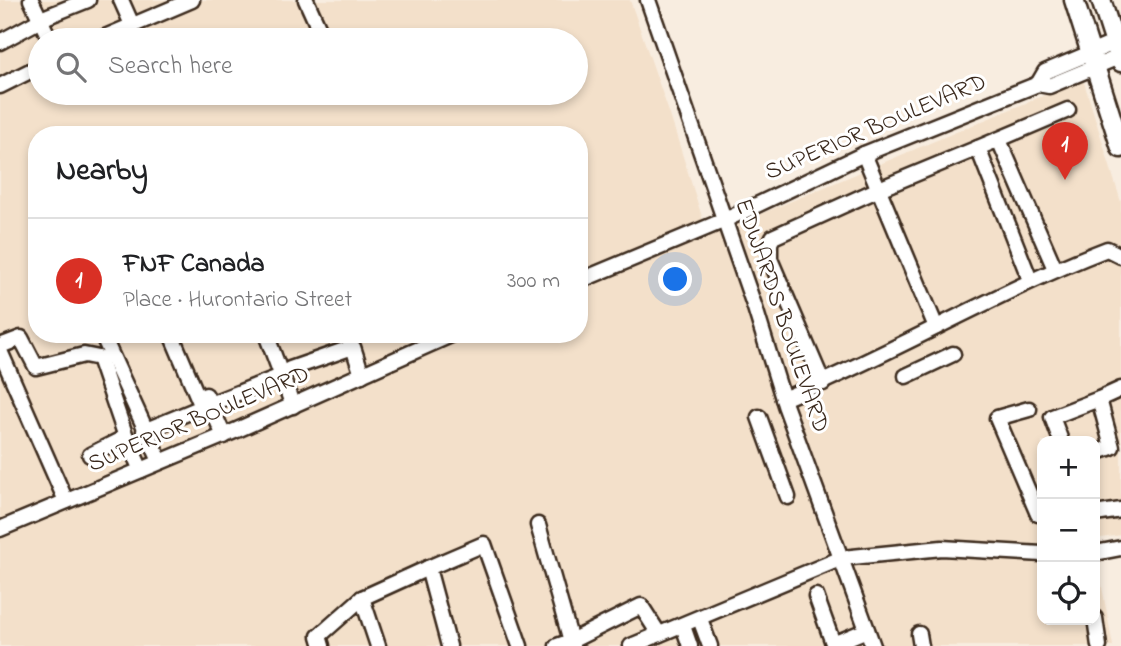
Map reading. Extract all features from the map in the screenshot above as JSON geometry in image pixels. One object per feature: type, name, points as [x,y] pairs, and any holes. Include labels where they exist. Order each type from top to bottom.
[{"type":"main road","points":[[1074,0],[1121,148]]},
{"type":"main road","points":[[1101,0],[1119,51]]},
{"type":"street","points":[[31,0],[44,28]]},
{"type":"street","points":[[0,42],[40,20],[88,0]]},
{"type":"street","points":[[121,0],[133,27],[192,0]]},
{"type":"street","points":[[306,0],[319,28]]},
{"type":"street","name":"EDWARDS BOULEVARD","points":[[648,0],[755,307],[783,399],[873,646]]},
{"type":"street","name":"SUPERIOR BOULEVARD","points":[[588,277],[725,220],[864,154],[1038,84],[1045,72],[1119,51]]},
{"type":"street","points":[[0,86],[28,71]]},
{"type":"street","points":[[823,383],[770,259],[769,243],[773,237],[879,189],[1068,110]]},
{"type":"street","points":[[999,140],[1055,269]]},
{"type":"street","points":[[978,148],[1030,280]]},
{"type":"street","points":[[864,154],[936,327]]},
{"type":"street","points":[[783,399],[823,383],[1055,269],[1107,249],[1121,258]]},
{"type":"street","points":[[0,345],[21,338],[36,367],[84,355],[99,358],[126,437],[141,470]]},
{"type":"street","points":[[106,343],[160,461]]},
{"type":"street","points":[[174,343],[206,406]]},
{"type":"street","points":[[183,343],[219,437]]},
{"type":"street","points":[[269,343],[293,406]]},
{"type":"street","points":[[144,431],[281,376],[290,369],[346,343]]},
{"type":"street","points":[[351,343],[362,375]]},
{"type":"street","name":"SUPERIOR BOULEVARD","points":[[0,529],[293,406],[433,343]]},
{"type":"street","points":[[0,351],[65,501]]},
{"type":"street","points":[[906,376],[953,354]]},
{"type":"street","points":[[1059,436],[1052,417],[1121,389]]},
{"type":"street","points":[[1099,399],[1112,447],[1100,451]]},
{"type":"street","points":[[1029,409],[997,418],[1037,509]]},
{"type":"street","points":[[759,417],[788,497]]},
{"type":"street","points":[[90,455],[126,437]]},
{"type":"street","points":[[1100,513],[1121,510]]},
{"type":"street","points":[[538,524],[566,644],[641,606],[659,634]]},
{"type":"street","points":[[322,646],[319,636],[362,598],[484,544],[520,646]]},
{"type":"street","points":[[639,644],[842,558],[942,548],[1037,554]]},
{"type":"street","points":[[1100,552],[1121,548]]},
{"type":"street","points":[[428,568],[449,646]]},
{"type":"street","points":[[816,596],[833,645],[867,630]]},
{"type":"street","points":[[362,598],[377,646]]},
{"type":"street","points":[[700,619],[710,646]]},
{"type":"street","points":[[1096,625],[1099,646]]},
{"type":"street","points":[[683,626],[690,646]]},
{"type":"shaded area","points":[[0,0],[630,0],[708,236],[1083,79],[1121,202],[1121,535],[1100,538],[1100,436],[1037,436],[1037,625],[1100,625],[1100,577],[1113,646],[0,646]]},
{"type":"place","name":"FNF Canada","points":[[1065,180]]}]
